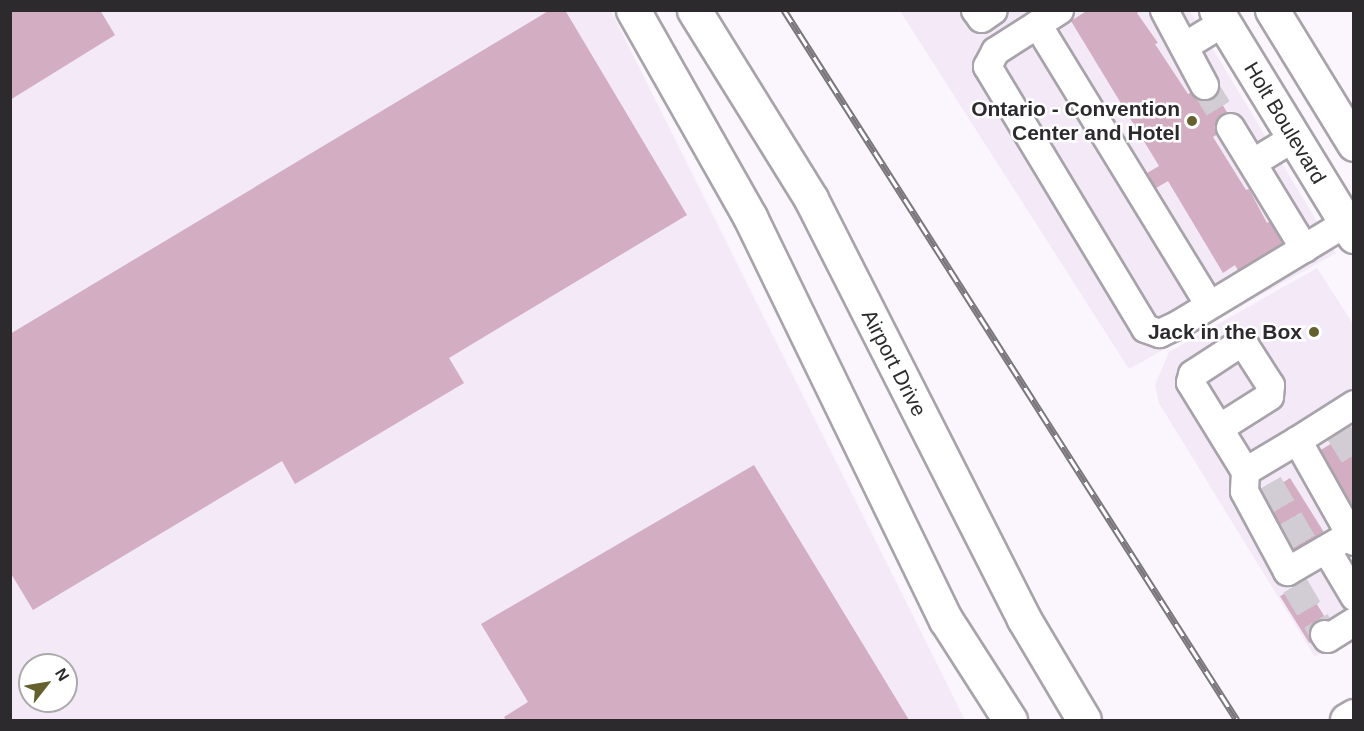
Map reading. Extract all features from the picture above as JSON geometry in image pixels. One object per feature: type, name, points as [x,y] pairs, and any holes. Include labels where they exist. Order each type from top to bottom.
[{"type":"main road","points":[[633,10],[750,217],[946,620],[1010,720]]},
{"type":"main road","name":"Airport Drive","points":[[694,10],[811,199],[1024,619],[1084,720]]},
{"type":"main road","points":[[1272,10],[1353,144]]},
{"type":"main road","name":"Holt Boulevard","points":[[1220,16],[1349,230]]},
{"type":"main road","points":[[1347,720],[1353,716]]},
{"type":"lane","points":[[975,10],[981,18],[993,10]]},
{"type":"lane","points":[[1164,10],[1204,85]]},
{"type":"lane","points":[[1184,46],[1220,16]]},
{"type":"lane","points":[[1209,305],[1048,17],[995,51],[987,66],[1145,328],[1159,333],[1209,305],[1305,248],[1349,230]]},
{"type":"lane","points":[[1230,127],[1305,248]]},
{"type":"lane","points":[[1253,162],[1294,137]]},
{"type":"lane","points":[[1297,440],[1352,536],[1315,551],[1291,578],[1244,491],[1257,473],[1297,440],[1335,425],[1353,404]]},
{"type":"lane","points":[[1220,427],[1257,473]]},
{"type":"lane","points":[[1315,551],[1353,596]]},
{"type":"lane","points":[[1324,634],[1327,638],[1353,621]]},
{"type":"shaded area","points":[[10,11],[611,11],[965,720],[11,720]]},
{"type":"shaded area","points":[[900,11],[1190,11],[1336,253],[1129,369]]},
{"type":"shaded area","points":[[1317,268],[1353,324],[1353,634],[1315,657],[1159,403],[1155,385],[1169,352]]},
{"type":"building","points":[[10,10],[100,10],[115,35],[10,100]]},
{"type":"building","points":[[550,10],[565,10],[687,215],[449,358],[464,383],[295,484],[282,461],[33,610],[10,572],[10,334]]},
{"type":"building","points":[[1088,10],[1141,10],[1137,13],[1188,94],[1209,82],[1234,124],[1213,137],[1246,190],[1249,189],[1267,223],[1277,217],[1293,245],[1241,276],[1235,265],[1223,273],[1168,181],[1151,191],[1142,176],[1159,166],[1071,21]]},
{"type":"building","points":[[1354,430],[1354,508],[1319,451]]},
{"type":"building","points":[[754,465],[909,720],[506,720],[504,717],[528,702],[481,624]]},
{"type":"building","points":[[1290,478],[1328,539],[1290,563],[1252,502]]},
{"type":"building","points":[[1303,582],[1332,629],[1309,643],[1280,596]]},
{"type":"tunnel","points":[[1204,85],[1230,127]]},
{"type":"tunnel","points":[[1339,432],[1354,456]]},
{"type":"tunnel","points":[[1269,483],[1305,545]]},
{"type":"tunnel","points":[[1295,585],[1324,634]]},
{"type":"railway","points":[[784,10],[1237,720]]},
{"type":"place","name":"Ontario - Convention Center and Hotel","points":[[1192,121]]},
{"type":"place","name":"Jack in the Box","points":[[1314,332]]}]
